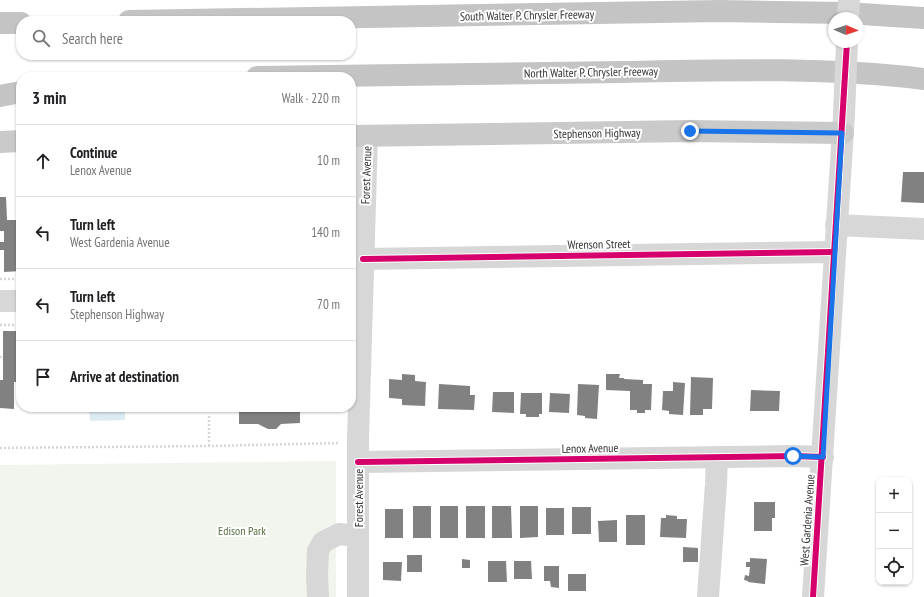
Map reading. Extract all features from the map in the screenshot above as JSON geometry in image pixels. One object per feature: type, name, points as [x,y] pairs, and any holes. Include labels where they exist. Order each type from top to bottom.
[{"type":"highway","name":"South Walter P. Chrysler Freeway","points":[[356,18],[720,12],[846,13],[924,18]]},
{"type":"highway","points":[[0,23],[16,23]]},
{"type":"highway","name":"North Walter P. Chrysler Freeway","points":[[356,76],[739,70],[839,72],[892,75],[924,79]]},
{"type":"highway","points":[[0,80],[16,80]]},
{"type":"highway","points":[[0,96],[16,93]]},
{"type":"main road","name":"Stephenson Highway","points":[[359,136],[690,131],[843,124]]},
{"type":"main road","points":[[0,142],[16,142]]},
{"type":"street","points":[[848,12],[849,0]]},
{"type":"street","name":"West Gardenia Avenue","points":[[813,597],[823,457],[847,48]]},
{"type":"street","name":"Forest Avenue","points":[[358,597],[356,299],[363,259],[359,136]]},
{"type":"street","points":[[836,225],[924,229]]},
{"type":"street","name":"Wrenson Street","points":[[363,259],[834,252]]},
{"type":"street","points":[[0,301],[16,301]]},
{"type":"street","points":[[708,597],[716,484],[716,457]]},
{"type":"street","name":"Lenox Avenue","points":[[358,462],[823,457]]},
{"type":"street","points":[[318,597],[318,551],[323,542],[339,534],[358,536]]},
{"type":"path","points":[[0,279],[16,278]]},
{"type":"path","points":[[0,325],[16,325]]},
{"type":"path","points":[[209,414],[209,446]]},
{"type":"path","points":[[0,448],[344,443]]},
{"type":"green space","name":"Edison Park","points":[[336,461],[336,597],[0,597],[0,465]]},
{"type":"shaded area","points":[[89,412],[125,412],[125,420],[90,421]]},
{"type":"building","points":[[903,172],[924,172],[924,203],[901,202]]},
{"type":"building","points":[[0,197],[6,197],[7,220],[16,220],[16,271],[4,272],[4,250],[0,250],[0,242],[4,242],[4,231],[0,231]]},
{"type":"building","points":[[3,331],[16,331],[16,382],[14,382],[14,409],[0,408],[0,380],[3,380]]},
{"type":"building","points":[[402,374],[415,375],[415,381],[426,382],[425,406],[402,405],[402,399],[389,398],[389,379],[402,380]]},
{"type":"building","points":[[606,374],[620,374],[619,378],[643,380],[643,384],[652,384],[651,410],[645,410],[645,413],[637,413],[637,410],[630,410],[630,391],[606,390]]},
{"type":"building","points":[[691,377],[713,378],[712,409],[703,409],[703,415],[690,415]]},
{"type":"building","points":[[673,382],[685,383],[683,415],[669,414],[669,411],[662,410],[663,391],[673,391]]},
{"type":"building","points":[[439,384],[470,386],[470,395],[475,395],[474,410],[438,409]]},
{"type":"building","points":[[578,384],[599,385],[597,419],[585,418],[585,416],[577,415]]},
{"type":"building","points":[[751,390],[780,391],[779,411],[750,411]]},
{"type":"building","points":[[493,392],[514,392],[514,413],[492,412]]},
{"type":"building","points":[[521,393],[542,393],[542,414],[539,414],[539,417],[526,417],[526,414],[520,414]]},
{"type":"building","points":[[550,393],[570,394],[569,413],[549,412]]},
{"type":"building","points":[[239,412],[300,412],[300,423],[281,424],[276,429],[268,429],[258,424],[239,424]]},
{"type":"building","points":[[754,502],[775,502],[775,518],[772,518],[772,531],[754,531]]},
{"type":"building","points":[[413,506],[431,506],[431,538],[413,538]]},
{"type":"building","points":[[440,506],[458,506],[458,538],[440,538]]},
{"type":"building","points":[[466,506],[485,506],[485,538],[466,538]]},
{"type":"building","points":[[492,506],[511,506],[512,538],[492,538]]},
{"type":"building","points":[[520,506],[538,506],[538,537],[520,538]]},
{"type":"building","points":[[572,507],[591,507],[591,534],[572,534]]},
{"type":"building","points":[[546,508],[564,508],[564,535],[546,535]]},
{"type":"building","points":[[385,509],[403,509],[403,538],[385,538]]},
{"type":"building","points":[[626,515],[645,515],[645,545],[626,545]]},
{"type":"building","points":[[666,515],[677,516],[677,519],[687,519],[686,538],[660,537],[661,518],[666,518]]},
{"type":"building","points":[[617,520],[617,542],[599,542],[598,521]]},
{"type":"building","points":[[683,547],[698,548],[698,562],[683,562]]},
{"type":"building","points":[[407,555],[422,555],[422,572],[407,572]]},
{"type":"building","points":[[750,558],[767,559],[765,584],[748,582],[744,580],[745,575],[749,576],[750,567],[746,567],[746,562],[750,562]]},
{"type":"building","points":[[462,559],[470,560],[470,568],[462,568]]},
{"type":"building","points":[[488,561],[506,561],[507,582],[488,582]]},
{"type":"building","points":[[514,561],[531,561],[532,579],[514,579]]},
{"type":"building","points":[[383,562],[402,562],[401,581],[383,580]]},
{"type":"building","points":[[544,566],[559,566],[559,588],[551,587],[550,581],[544,581]]},
{"type":"building","points":[[568,574],[586,574],[586,591],[568,591]]},
{"type":"cycle path","points":[[813,597],[847,48]]},
{"type":"cycle path","points":[[363,259],[834,252]]},
{"type":"cycle path","points":[[358,462],[793,456],[823,457]]},
{"type":"route","points":[[690,131],[842,133],[823,457],[793,456]]}]
